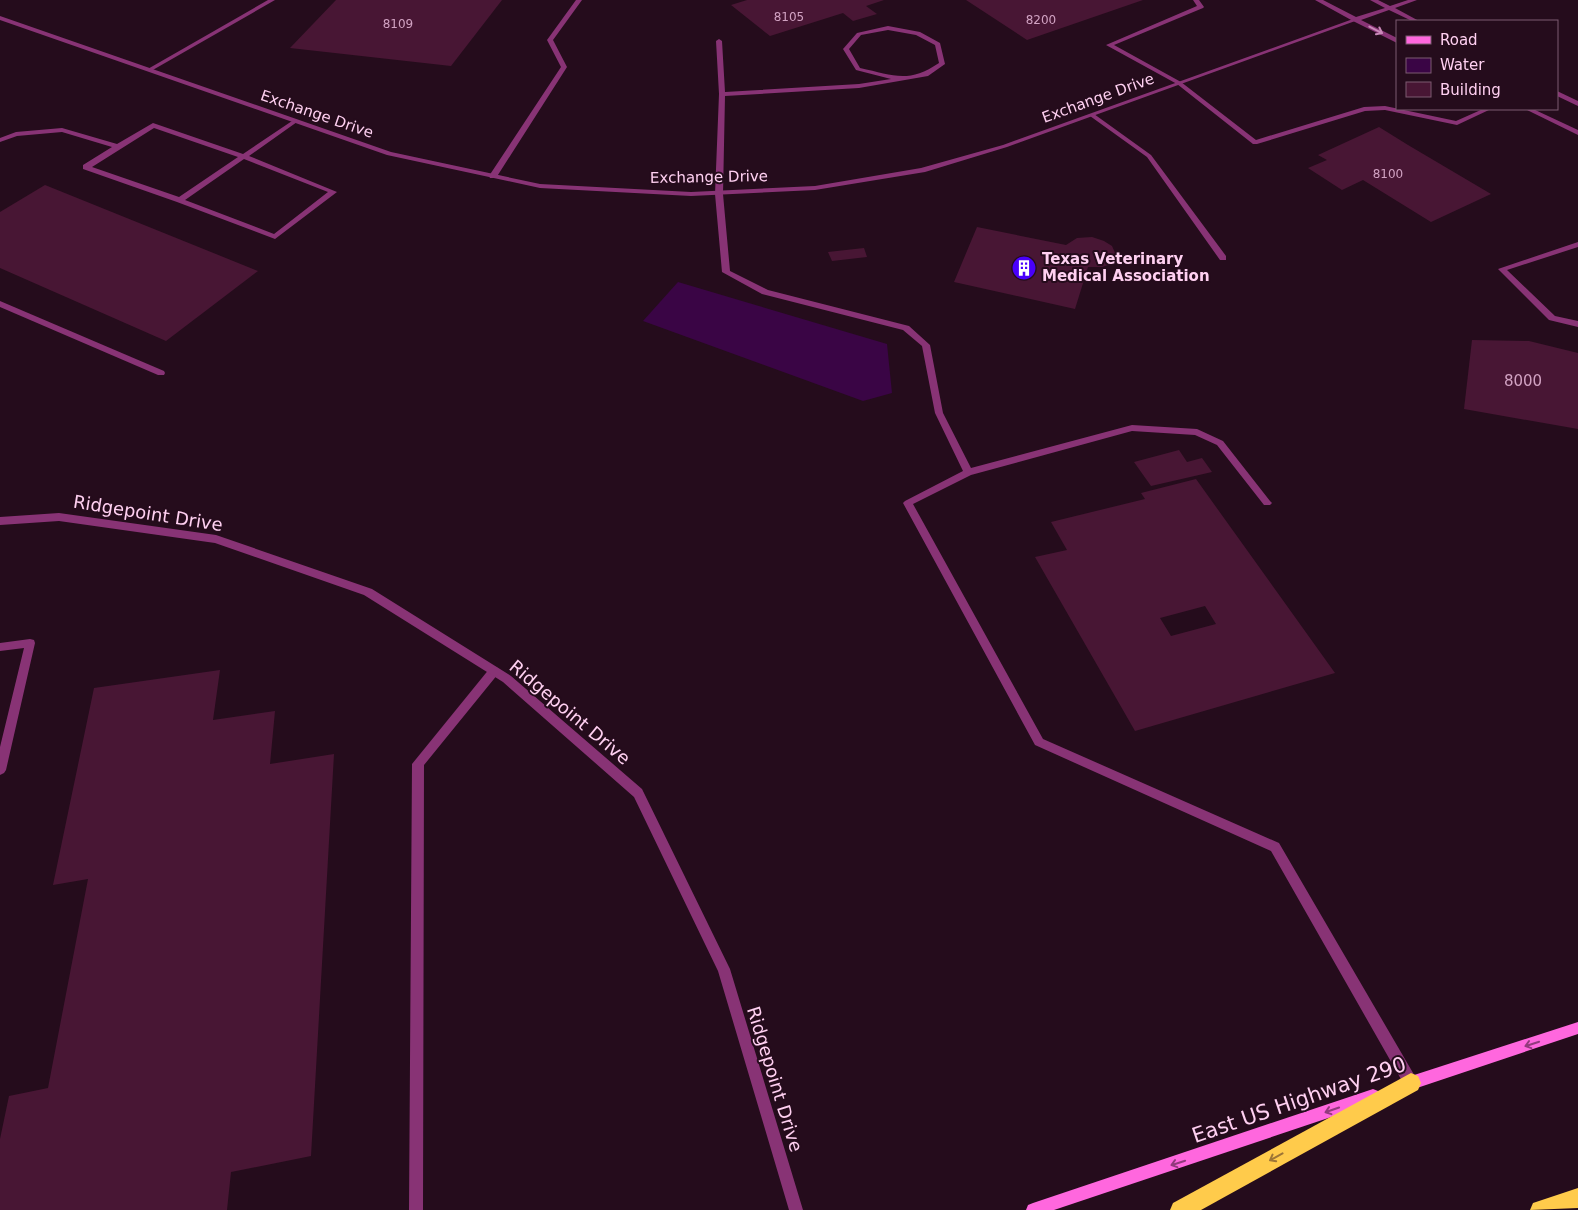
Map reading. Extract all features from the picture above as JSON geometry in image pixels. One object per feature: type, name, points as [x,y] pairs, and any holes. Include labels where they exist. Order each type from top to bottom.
[{"type":"highway","points":[[1180,1210],[1411,1083]]},
{"type":"highway","points":[[1540,1210],[1578,1198]]},
{"type":"main road","name":"East US Highway 290","points":[[1033,1210],[1578,1028]]},
{"type":"street","points":[[149,70],[272,0]]},
{"type":"street","points":[[493,176],[564,67],[550,40],[579,0]]},
{"type":"street","points":[[1196,0],[1201,7],[1109,45],[1179,83],[1255,143],[1364,109],[1385,108],[1456,123],[1486,110]]},
{"type":"street","points":[[1318,0],[1396,40]]},
{"type":"street","points":[[1374,0],[1414,20]]},
{"type":"street","name":"Exchange Drive","points":[[0,18],[389,154],[540,186],[719,194],[815,188],[922,170],[1005,146],[1414,0]]},
{"type":"street","points":[[722,94],[859,86],[926,75],[942,64],[938,44],[918,32],[888,28],[860,34],[846,49],[858,69],[900,79]]},
{"type":"street","points":[[719,40],[722,94],[719,194],[726,272],[765,292],[906,328],[926,345],[939,413],[968,472]]},
{"type":"street","points":[[1558,94],[1578,104]]},
{"type":"street","points":[[1530,110],[1578,133]]},
{"type":"street","points":[[1092,115],[1149,156],[1223,258]]},
{"type":"street","points":[[180,200],[295,121]]},
{"type":"street","points":[[153,125],[243,156],[334,192],[276,237],[180,200],[86,167],[118,147],[153,125]]},
{"type":"street","points":[[0,140],[16,134],[62,130],[118,147]]},
{"type":"street","points":[[1578,244],[1502,269],[1552,318],[1578,324]]},
{"type":"street","points":[[0,304],[161,373]]},
{"type":"street","points":[[1268,503],[1220,443],[1197,432],[1167,428],[1132,428],[968,472],[908,503],[1039,742],[1275,847],[1411,1083]]},
{"type":"street","name":"Ridgepoint Drive","points":[[0,521],[59,517],[216,539],[368,592],[507,679],[638,793],[724,969],[796,1210]]},
{"type":"street","points":[[0,647],[30,643],[0,770]]},
{"type":"street","points":[[416,1210],[418,764],[494,672]]},
{"type":"water","points":[[678,282],[887,344],[892,393],[863,401],[643,321]]},
{"type":"building","points":[[336,0],[502,0],[451,66],[290,48]]},
{"type":"building","points":[[747,0],[884,0],[866,6],[877,14],[853,21],[843,13],[770,36],[731,5]]},
{"type":"building","points":[[966,0],[1143,0],[1027,40]]},
{"type":"building","points":[[1379,127],[1491,194],[1431,222],[1363,180],[1342,190],[1308,168],[1327,160],[1318,155]]},
{"type":"building","points":[[45,185],[258,271],[166,341],[0,268],[0,212]]},
{"type":"building","name":"Texas Veterinary Medical Association","points":[[977,227],[1066,245],[1077,238],[1092,237],[1112,246],[1116,255],[1114,260],[1108,265],[1088,267],[1075,309],[954,282]]},
{"type":"building","points":[[864,248],[867,257],[832,261],[828,252]]},
{"type":"building","points":[[1472,340],[1529,341],[1578,353],[1578,429],[1464,409]]},
{"type":"building","points":[[1179,450],[1187,462],[1202,458],[1212,472],[1151,486],[1134,462]]},
{"type":"building","points":[[1196,479],[1335,673],[1135,731],[1035,557],[1067,550],[1051,522],[1145,499],[1141,493]],"holes":[[[1205,606],[1216,624],[1171,636],[1160,618]]]},
{"type":"building","points":[[220,670],[213,720],[275,711],[270,764],[334,754],[311,1156],[231,1172],[227,1210],[0,1210],[0,1139],[9,1096],[48,1088],[88,879],[53,885],[94,688]]},
{"type":"place","name":"Texas Veterinary Medical Association","points":[[1024,268]]}]
